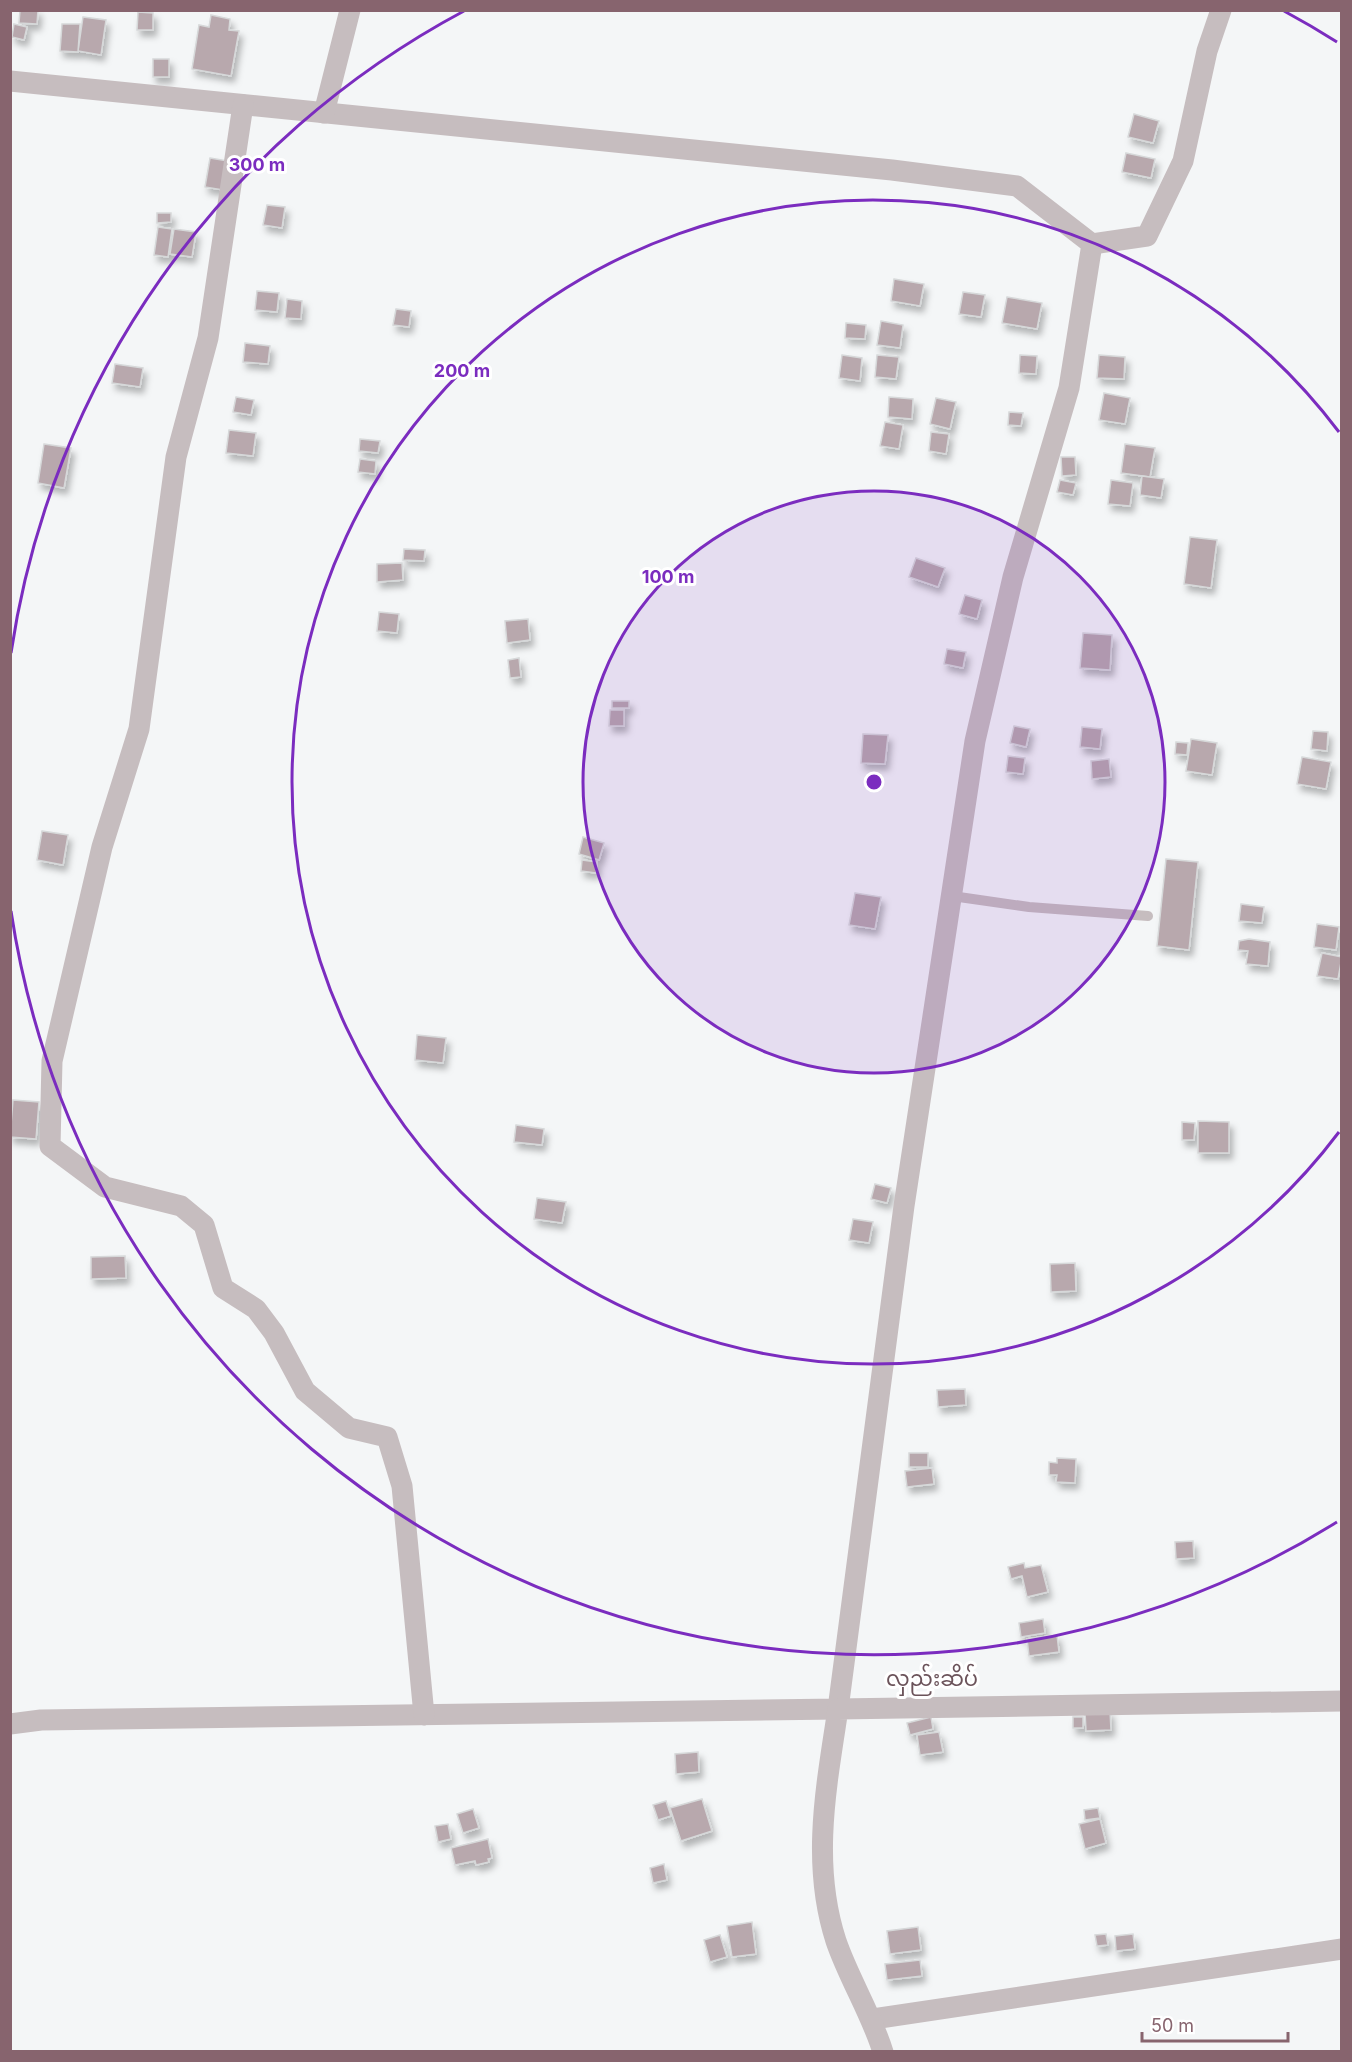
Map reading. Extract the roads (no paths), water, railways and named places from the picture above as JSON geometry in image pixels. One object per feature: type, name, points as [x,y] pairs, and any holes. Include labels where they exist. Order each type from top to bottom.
[{"type":"street","points":[[324,113],[350,10]]},
{"type":"street","points":[[10,81],[892,170],[1017,186],[1092,244],[1147,237],[1183,162],[1207,51],[1221,10]]},
{"type":"street","points":[[243,105],[208,338],[176,457],[139,729],[102,847],[52,1061],[50,1146],[105,1188],[181,1206],[204,1225],[223,1288],[256,1309],[274,1334],[305,1390],[349,1428],[387,1437],[402,1486],[424,1714]]},
{"type":"street","points":[[883,2052],[873,2019],[837,1942],[821,1869],[824,1802],[904,1206],[975,741],[1013,576],[1069,388],[1092,244]]},
{"type":"street","points":[[10,1724],[42,1720],[1341,1701]]},
{"type":"street","points":[[873,2019],[1341,1949]]},
{"type":"lane","points":[[952,896],[1029,908],[1148,916]]},
{"type":"district","name":"လှည်းဆိပ်","points":[[932,1678]]}]
